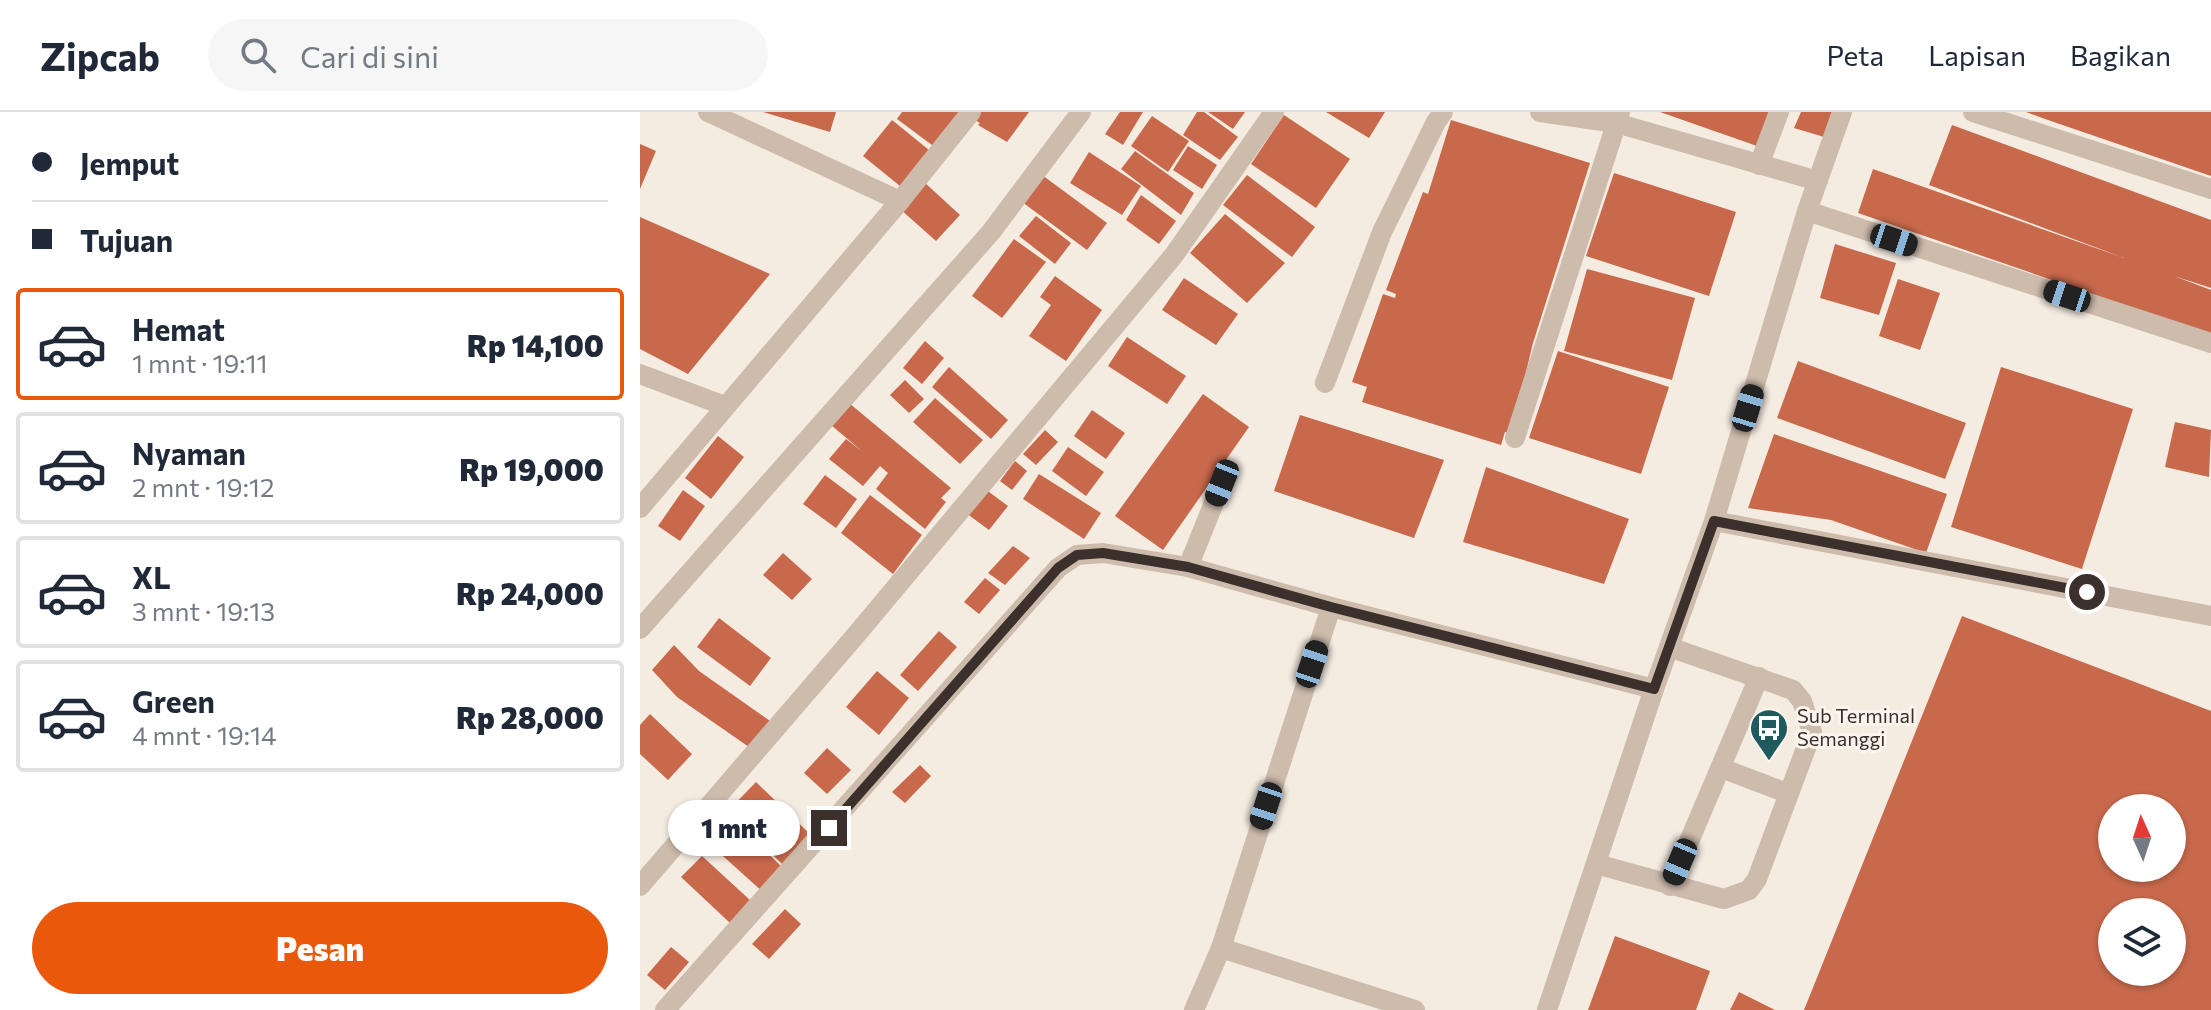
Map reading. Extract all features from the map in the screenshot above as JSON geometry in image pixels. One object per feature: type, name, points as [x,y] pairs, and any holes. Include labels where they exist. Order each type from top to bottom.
[{"type":"street","points":[[708,112],[900,201]]},
{"type":"street","points":[[640,508],[900,201],[971,112]]},
{"type":"street","points":[[640,629],[991,232],[1081,112]]},
{"type":"street","points":[[640,886],[856,635],[1174,255],[1274,112]]},
{"type":"street","points":[[1325,383],[1382,232],[1443,112]]},
{"type":"street","points":[[1540,112],[1618,118],[1759,165],[1818,181]]},
{"type":"street","points":[[1759,165],[1779,112]]},
{"type":"street","points":[[1547,1010],[1654,689],[1714,521],[1807,211],[1842,112]]},
{"type":"street","points":[[1973,112],[2211,189]]},
{"type":"street","points":[[1515,438],[1618,118]]},
{"type":"street","points":[[1807,211],[2211,343]]},
{"type":"street","points":[[640,374],[725,406]]},
{"type":"street","points":[[1188,567],[1222,483]]},
{"type":"street","points":[[1714,521],[2211,616]]},
{"type":"street","points":[[665,1010],[1058,568],[1077,555],[1103,553],[1188,567],[1331,607],[1654,689]]},
{"type":"street","points":[[1194,1010],[1221,948],[1331,607]]},
{"type":"street","points":[[1596,864],[1724,899],[1749,890],[1757,879],[1812,732],[1802,701],[1793,690],[1669,647]]},
{"type":"street","points":[[1670,886],[1759,677]]},
{"type":"street","points":[[1721,768],[1787,793]]},
{"type":"street","points":[[1221,948],[1415,1010]]},
{"type":"building","points":[[763,112],[836,112],[830,132]]},
{"type":"building","points":[[902,112],[969,112],[940,151],[897,119]]},
{"type":"building","points":[[981,112],[1029,112],[1007,142],[978,125],[980,123],[975,120]]},
{"type":"building","points":[[1120,112],[1143,112],[1123,145],[1105,134]]},
{"type":"building","points":[[1197,112],[1204,112],[1238,137],[1220,160],[1183,135]]},
{"type":"building","points":[[1208,112],[1245,112],[1233,129]]},
{"type":"building","points":[[1326,112],[1385,112],[1369,138]]},
{"type":"building","points":[[1660,112],[1769,112],[1757,146]]},
{"type":"building","points":[[1801,112],[1833,112],[1824,137],[1794,128]]},
{"type":"building","points":[[2026,112],[2211,112],[2211,176],[2048,120]]},
{"type":"building","points":[[1284,115],[1350,159],[1316,208],[1251,164]]},
{"type":"building","points":[[1152,116],[1189,141],[1168,172],[1131,146]]},
{"type":"building","points":[[892,120],[929,150],[900,186],[863,156]]},
{"type":"building","points":[[1451,120],[1590,163],[1533,343],[1511,434],[1505,432],[1501,445],[1362,402],[1367,387],[1352,382],[1383,294],[1395,298],[1396,294],[1386,290],[1423,192],[1428,194]]},
{"type":"building","points":[[1952,125],[2211,220],[2211,288],[2174,276],[2211,290],[2211,335],[1858,213],[1873,169],[2124,258],[1929,185]]},
{"type":"building","points":[[640,144],[656,151],[640,189]]},
{"type":"building","points":[[1188,146],[1217,165],[1202,189],[1173,170]]},
{"type":"building","points":[[1135,151],[1194,193],[1181,215],[1121,169]]},
{"type":"building","points":[[1089,152],[1141,186],[1122,215],[1070,183]]},
{"type":"building","points":[[1038,172],[1107,223],[1087,250],[1018,199]]},
{"type":"building","points":[[1614,173],[1736,212],[1709,296],[1586,256]]},
{"type":"building","points":[[1247,175],[1315,227],[1292,257],[1223,205]]},
{"type":"building","points":[[924,182],[960,215],[936,241],[900,209]]},
{"type":"building","points":[[1141,195],[1176,221],[1159,244],[1126,220]]},
{"type":"building","points":[[1225,214],[1285,263],[1247,303],[1190,253]]},
{"type":"building","points":[[1036,216],[1071,243],[1055,264],[1019,236]]},
{"type":"building","points":[[640,217],[770,274],[688,374],[640,349]]},
{"type":"building","points":[[1014,239],[1046,262],[1002,318],[972,296]]},
{"type":"building","points":[[1835,244],[1896,263],[1879,315],[1820,298]]},
{"type":"building","points":[[1587,269],[1695,298],[1672,380],[1564,351]]},
{"type":"building","points":[[1055,276],[1102,310],[1066,361],[1029,336],[1051,305],[1040,297]]},
{"type":"building","points":[[1184,278],[1238,314],[1216,345],[1162,310]]},
{"type":"building","points":[[1898,279],[1940,293],[1920,350],[1879,336]]},
{"type":"building","points":[[1127,337],[1186,376],[1167,404],[1108,366]]},
{"type":"building","points":[[925,341],[944,358],[922,384],[903,368]]},
{"type":"building","points":[[1558,351],[1669,387],[1641,474],[1529,438]]},
{"type":"building","points":[[1798,361],[1966,423],[1945,479],[1777,418]]},
{"type":"building","points":[[949,367],[1008,420],[991,439],[932,387]]},
{"type":"building","points":[[2001,367],[2133,409],[2082,569],[1951,527]]},
{"type":"building","points":[[905,380],[924,399],[909,413],[890,395]]},
{"type":"building","points":[[1203,394],[1249,427],[1163,550],[1115,516]]},
{"type":"building","points":[[935,398],[983,440],[960,464],[913,422]]},
{"type":"building","points":[[849,403],[951,488],[941,498],[946,502],[925,529],[876,489],[888,473],[880,466],[863,486],[829,459],[846,439],[863,452],[831,425]]},
{"type":"building","points":[[1092,410],[1125,433],[1106,459],[1074,436]]},
{"type":"building","points":[[1300,415],[1444,460],[1414,538],[1274,491]]},
{"type":"building","points":[[2175,422],[2211,430],[2209,477],[2165,467]]},
{"type":"building","points":[[1045,430],[1058,442],[1036,465],[1023,454]]},
{"type":"building","points":[[1774,434],[1947,494],[1926,553],[1831,520],[1748,508]]},
{"type":"building","points":[[718,436],[744,457],[711,499],[685,478]]},
{"type":"building","points":[[1068,447],[1104,472],[1086,496],[1052,471]]},
{"type":"building","points":[[1015,461],[1027,471],[1012,490],[1000,481]]},
{"type":"building","points":[[1486,467],[1629,519],[1604,584],[1463,542]]},
{"type":"building","points":[[1039,474],[1101,513],[1084,539],[1023,499]]},
{"type":"building","points":[[825,475],[857,499],[836,528],[803,504]]},
{"type":"building","points":[[985,489],[1008,506],[989,530],[966,513]]},
{"type":"building","points":[[683,490],[705,506],[680,541],[658,526]]},
{"type":"building","points":[[870,495],[922,535],[893,574],[841,533]]},
{"type":"building","points":[[1013,546],[1030,558],[1005,585],[988,573]]},
{"type":"building","points":[[783,553],[812,579],[792,600],[763,575]]},
{"type":"building","points":[[985,578],[1000,590],[979,614],[964,602]]},
{"type":"building","points":[[1962,616],[2211,711],[2211,1010],[1804,1010]]},
{"type":"building","points":[[719,618],[771,658],[750,686],[697,647]]},
{"type":"building","points":[[939,631],[957,647],[918,691],[900,675]]},
{"type":"building","points":[[674,645],[699,671],[770,721],[749,747],[677,697],[652,670]]},
{"type":"building","points":[[877,671],[909,698],[879,735],[846,707]]},
{"type":"building","points":[[650,714],[692,754],[668,780],[640,754],[640,725]]},
{"type":"building","points":[[827,748],[851,770],[827,794],[804,773]]},
{"type":"building","points":[[920,765],[931,776],[905,803],[892,792]]},
{"type":"building","points":[[756,782],[812,836],[783,865],[728,811]]},
{"type":"building","points":[[727,813],[785,870],[764,893],[704,839]]},
{"type":"building","points":[[702,856],[751,901],[730,923],[681,877]]},
{"type":"building","points":[[785,909],[801,924],[769,959],[752,944]]},
{"type":"building","points":[[1615,936],[1710,971],[1696,1010],[1588,1010]]},
{"type":"building","points":[[671,947],[689,962],[665,990],[647,975]]},
{"type":"building","points":[[1739,992],[1775,1010],[1730,1010]]},
{"type":"place","name":"Sub Terminal Semanggi","points":[[1769,762]]},
{"type":"route","points":[[829,828],[1058,568],[1077,555],[1103,553],[1188,567],[1331,607],[1654,689],[1714,521],[2087,592]]}]
